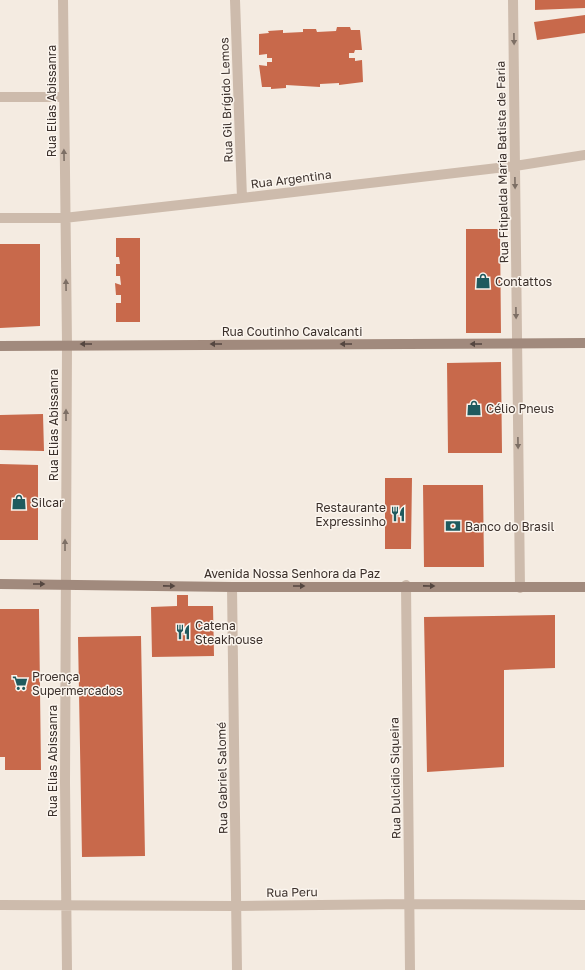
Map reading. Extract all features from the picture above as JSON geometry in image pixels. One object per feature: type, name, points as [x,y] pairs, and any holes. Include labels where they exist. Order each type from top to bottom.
[{"type":"main road","name":"Rua Coutinho Cavalcanti","points":[[0,346],[66,344],[585,343]]},
{"type":"main road","name":"Avenida Nossa Senhora da Paz","points":[[0,584],[232,587],[406,585],[520,588],[585,587]]},
{"type":"street","name":"Rua Elias Abissanra","points":[[63,0],[66,344],[65,584],[67,970]]},
{"type":"street","name":"Rua Gil Brígido Lemos","points":[[235,0],[242,198]]},
{"type":"street","name":"Rua Fitipalda Maria Batista de Faria","points":[[513,0],[520,588]]},
{"type":"street","points":[[0,97],[63,97]]},
{"type":"street","name":"Rua Argentina","points":[[0,218],[64,218],[515,166],[585,155]]},
{"type":"street","name":"Rua Dulcidio Siqueira","points":[[406,585],[410,970]]},
{"type":"street","name":"Rua Gabriel Salomé","points":[[232,587],[237,970]]},
{"type":"street","name":"Rua Peru","points":[[0,905],[585,905]]},
{"type":"building","points":[[535,0],[585,0],[585,8],[535,10]]},
{"type":"building","points":[[585,15],[585,33],[537,40],[534,22]]},
{"type":"building","points":[[337,27],[350,27],[351,30],[360,30],[362,50],[355,50],[354,53],[349,53],[349,58],[355,58],[355,61],[362,60],[363,82],[339,85],[339,83],[320,84],[320,87],[286,85],[286,88],[271,89],[271,87],[262,87],[259,65],[267,66],[267,62],[272,62],[272,58],[267,58],[267,54],[259,55],[259,34],[269,33],[268,31],[283,30],[283,33],[303,32],[303,29],[316,29],[317,32],[336,31]]},
{"type":"building","name":"Contattos","points":[[466,229],[500,229],[501,333],[466,333]]},
{"type":"building","points":[[116,238],[140,238],[140,322],[116,322],[116,303],[121,303],[121,295],[116,295],[115,283],[121,285],[120,276],[116,276],[116,264],[120,264],[119,257],[116,257]]},
{"type":"building","points":[[0,244],[40,244],[40,326],[0,328]]},
{"type":"building","name":"Célio Pneus","points":[[501,362],[502,453],[448,453],[447,363]]},
{"type":"building","points":[[43,414],[44,451],[0,450],[0,415]]},
{"type":"building","name":"Silcar","points":[[0,464],[38,465],[38,540],[0,540]]},
{"type":"building","name":"Restaurante Expressinho","points":[[385,478],[412,478],[411,549],[385,549]]},
{"type":"building","name":"Banco do Brasil","points":[[423,485],[483,485],[484,567],[424,567]]},
{"type":"building","name":"Catena Steakhouse","points":[[177,595],[188,595],[188,606],[213,606],[214,656],[152,657],[151,607],[177,606]]},
{"type":"building","name":"Proença Supermercados","points":[[0,609],[39,609],[41,770],[5,770],[5,757],[0,757]]},
{"type":"building","points":[[555,615],[555,668],[504,670],[504,767],[427,772],[424,617]]},
{"type":"building","points":[[141,636],[145,856],[82,857],[78,637]]},
{"type":"place","name":"Contattos","points":[[483,281]]},
{"type":"place","name":"Célio Pneus","points":[[474,408]]},
{"type":"place","name":"Silcar","points":[[19,502]]},
{"type":"place","name":"Restaurante Expressinho","points":[[398,514]]},
{"type":"place","name":"Banco do Brasil","points":[[453,526]]},
{"type":"place","name":"Catena Steakhouse","points":[[183,632]]},
{"type":"place","name":"Proença Supermercados","points":[[20,683]]}]
